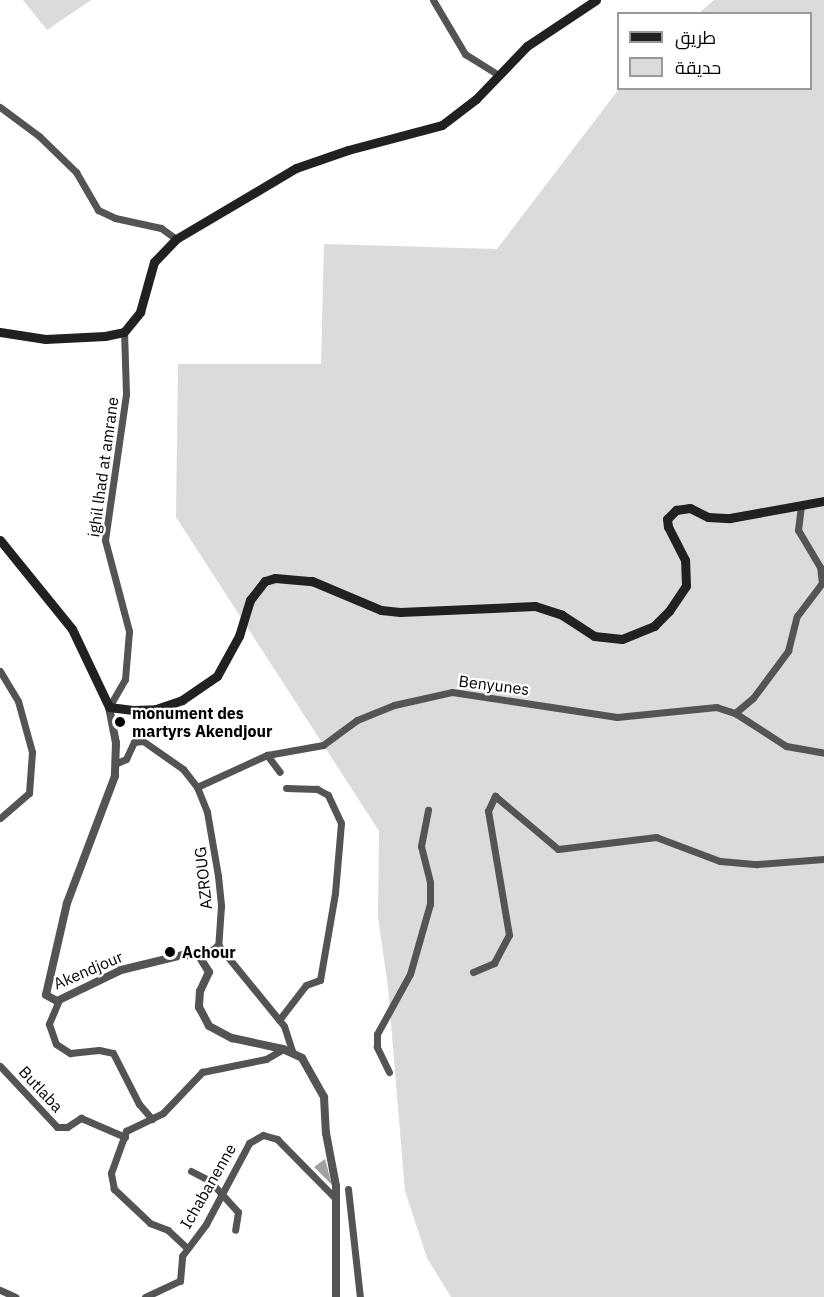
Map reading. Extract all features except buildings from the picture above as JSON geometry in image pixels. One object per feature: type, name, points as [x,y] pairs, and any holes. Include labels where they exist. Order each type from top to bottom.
[{"type":"main road","points":[[0,332],[45,339],[105,336],[124,332],[140,312],[154,262],[176,239],[296,168],[348,150],[442,125],[476,99],[496,74],[527,46],[596,0]]},
{"type":"main road","points":[[0,540],[22,562],[72,629],[109,706],[156,709],[204,687],[229,658],[257,588],[275,578],[333,588],[381,610],[535,606],[562,615],[594,636],[611,639],[634,636],[669,611],[686,586],[685,560],[668,527],[670,513],[690,508],[708,517],[730,518],[824,501]]},
{"type":"street","points":[[433,0],[465,54],[496,74]]},
{"type":"street","points":[[0,107],[39,136],[76,172],[98,210],[115,218],[161,228],[176,239]]},
{"type":"street","name":"ighil lhad at amrane","points":[[109,706],[125,679],[129,631],[105,540],[126,394],[124,332]]},
{"type":"street","points":[[735,713],[753,698],[788,651],[797,616],[822,583],[820,567],[798,531],[801,506]]},
{"type":"street","points":[[0,671],[18,701],[32,752],[29,793],[0,818]]},
{"type":"street","name":"Benyunes","points":[[197,787],[267,755],[323,745],[363,717],[408,700],[452,692],[617,717],[659,715],[701,707],[735,713],[786,746],[824,753]]},
{"type":"street","name":"Akendjour","points":[[109,706],[117,763],[112,787],[67,903],[45,991],[49,999],[59,1000],[87,984],[134,966],[183,955],[202,957]]},
{"type":"street","name":"AZROUG","points":[[117,763],[126,759],[134,742],[143,741],[183,769],[197,787],[207,812],[218,876],[221,906],[218,945]]},
{"type":"street","points":[[267,755],[280,772]]},
{"type":"street","points":[[279,1020],[306,985],[320,980],[335,893],[341,823],[328,795],[317,789],[286,788]]},
{"type":"street","points":[[473,972],[494,963],[509,935],[488,811],[495,796],[558,849],[656,837],[720,861],[757,864],[824,859]]},
{"type":"street","points":[[389,1072],[376,1047],[377,1034],[410,974],[430,904],[430,882],[421,846],[428,810]]},
{"type":"street","points":[[288,1050],[290,1035],[218,945],[202,957],[208,977],[198,1001],[209,1026],[241,1041],[288,1050],[306,1064],[322,1091],[336,1199],[336,1297]]},
{"type":"street","points":[[59,1000],[49,1023],[56,1044],[70,1053],[99,1050],[113,1053],[134,1096],[152,1119]]},
{"type":"street","points":[[188,1248],[168,1230],[150,1223],[117,1193],[111,1173],[130,1127],[152,1119],[169,1108],[202,1072],[266,1059],[288,1050]]},
{"type":"street","name":"Butlaba","points":[[0,1066],[57,1127],[67,1127],[81,1118],[125,1137]]},
{"type":"street","name":"Ichabanenne","points":[[148,1296],[180,1281],[182,1256],[222,1195],[249,1143],[263,1135],[277,1139],[336,1199]]},
{"type":"street","points":[[191,1171],[209,1180],[238,1212],[235,1230]]},
{"type":"street","points":[[348,1189],[360,1297]]},
{"type":"street","points":[[0,1290],[16,1297]]},
{"type":"green space","points":[[23,0],[91,0],[47,30]]},
{"type":"green space","points":[[714,0],[824,0],[824,1297],[451,1297],[427,1258],[405,1191],[388,987],[378,917],[379,831],[176,517],[178,364],[321,364],[324,244],[497,249],[618,90],[812,90],[812,12],[700,12]]},
{"type":"shaded area","points":[[325,1159],[332,1185],[314,1167]]},
{"type":"place","name":"monument des martyrs Akendjour","points":[[120,722]]},
{"type":"place","name":"Achour","points":[[170,952]]}]
